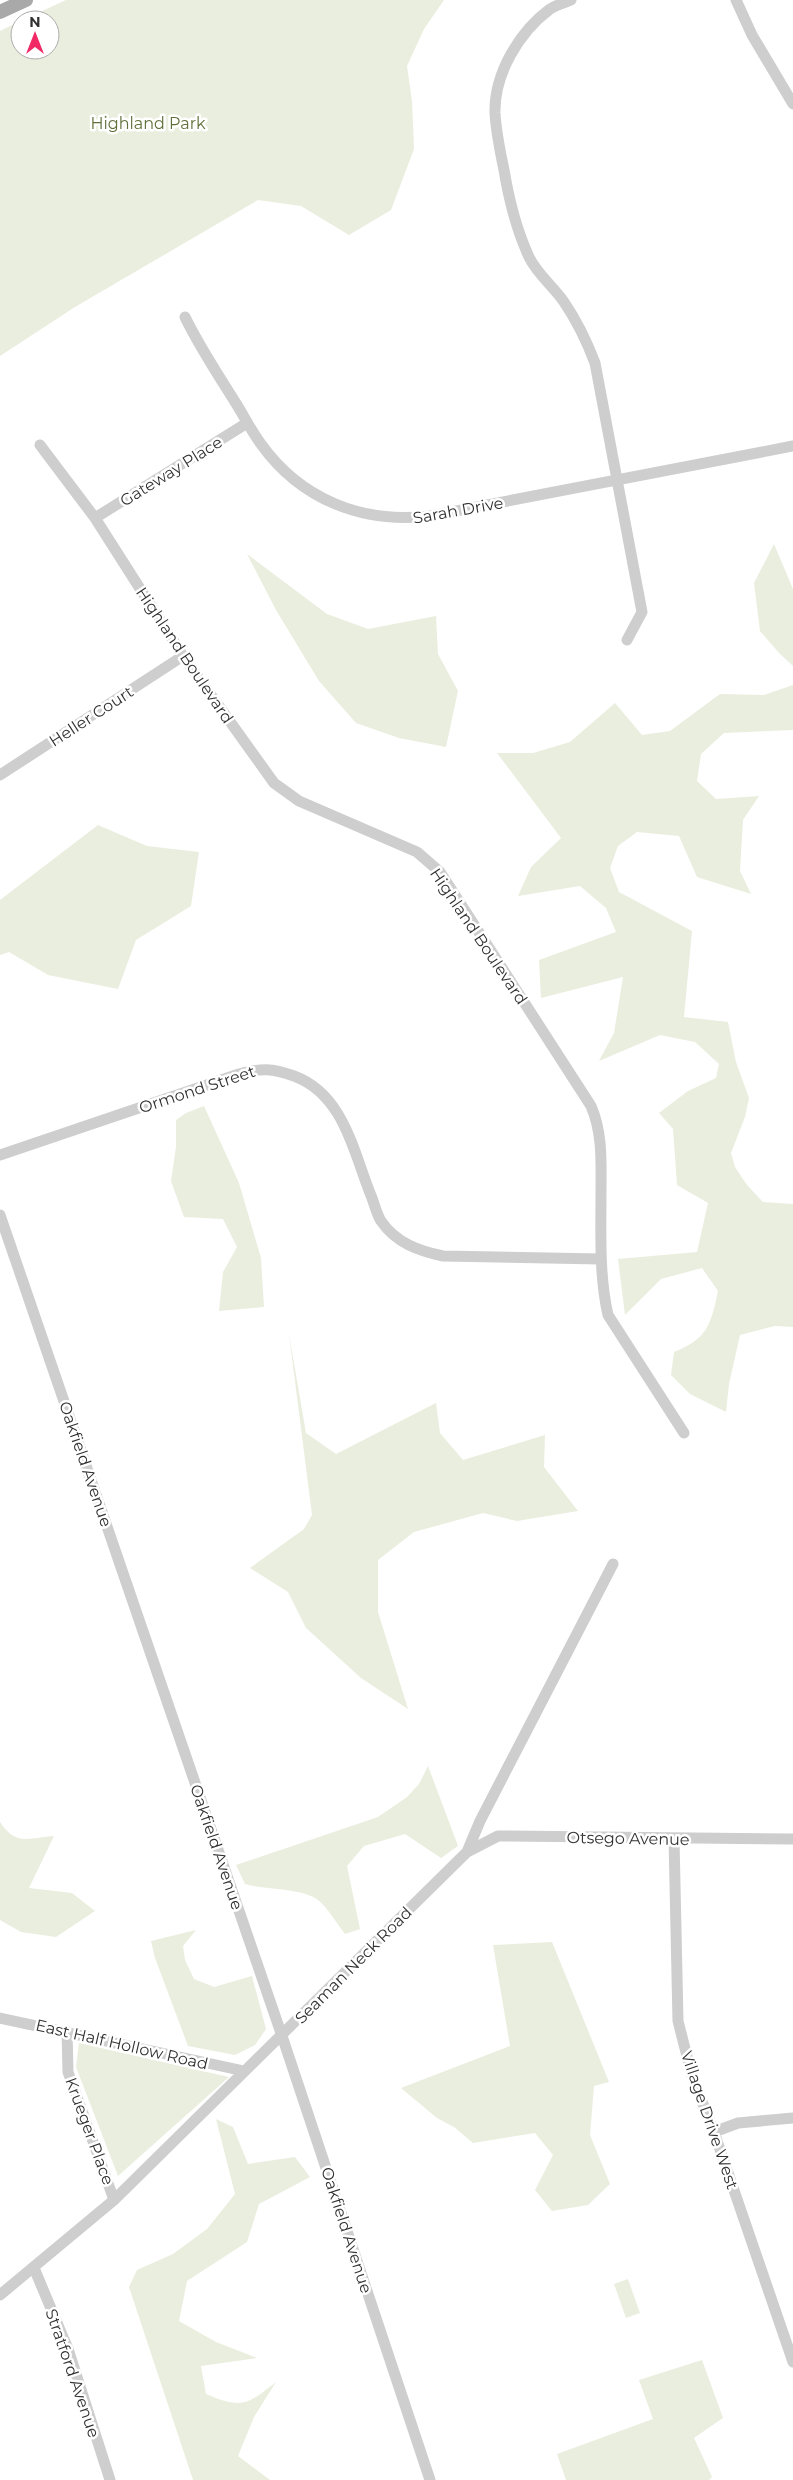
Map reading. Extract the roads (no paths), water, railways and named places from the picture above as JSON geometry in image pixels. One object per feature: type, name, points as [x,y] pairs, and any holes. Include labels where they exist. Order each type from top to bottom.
[{"type":"main road","points":[[0,12],[26,0]]},
{"type":"street","points":[[571,0],[551,8],[533,24],[516,45],[504,70],[497,93],[495,112],[509,199],[530,259],[564,302],[587,342],[595,363],[642,612],[627,640]]},
{"type":"street","points":[[736,0],[752,35],[793,104]]},
{"type":"street","name":"Sarah Drive","points":[[185,317],[199,346],[247,423],[262,445],[293,478],[319,497],[336,505],[375,517],[402,520],[430,516],[793,446]]},
{"type":"street","name":"Gateway Place","points":[[95,518],[247,423]]},
{"type":"street","name":"Highland Boulevard","points":[[40,444],[95,518],[183,656],[274,783],[300,801],[417,852],[440,872],[591,1106],[598,1122],[601,1147],[601,1259],[603,1293],[608,1315],[684,1433]]},
{"type":"street","name":"Heller Court","points":[[0,775],[183,656]]},
{"type":"street","name":"Ormond Street","points":[[0,1155],[239,1074],[261,1068],[280,1071],[305,1080],[325,1094],[339,1114],[381,1221],[396,1237],[418,1250],[443,1256],[601,1259]]},
{"type":"street","name":"Oakfield Avenue","points":[[0,1215],[282,2036],[430,2480]]},
{"type":"street","name":"Seaman Neck Road","points":[[0,2294],[34,2268],[114,2200],[467,1852],[480,1821],[613,1564]]},
{"type":"street","name":"Otsego Avenue","points":[[467,1852],[498,1836],[793,1839]]},
{"type":"street","name":"Village Drive West","points":[[674,1839],[678,2021],[692,2076],[714,2132],[793,2362]]},
{"type":"street","name":"East Half Hollow Road","points":[[0,2018],[67,2031],[244,2071]]},
{"type":"street","name":"Krueger Place","points":[[67,2031],[68,2072],[114,2200]]},
{"type":"street","points":[[714,2132],[738,2123],[793,2118]]},
{"type":"street","name":"Stratford Avenue","points":[[34,2268],[68,2349],[110,2480]]},
{"type":"park label","name":"Highland Park","points":[[148,123]]}]
